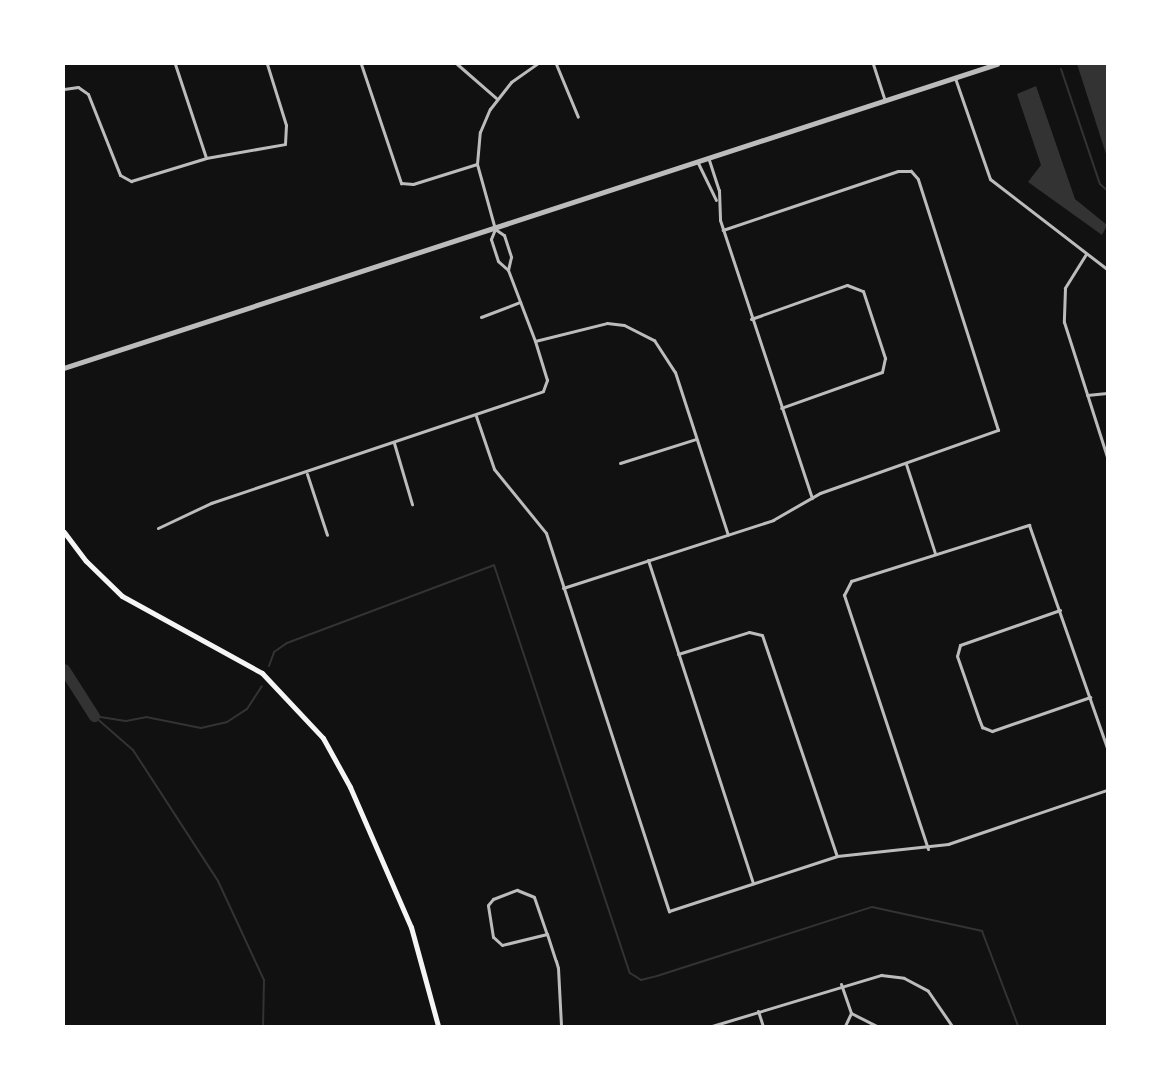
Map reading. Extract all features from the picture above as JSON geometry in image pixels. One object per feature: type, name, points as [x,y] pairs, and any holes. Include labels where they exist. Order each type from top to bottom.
[{"type":"main road","points":[[64,532],[86,562],[122,596],[262,674],[290,698],[323,738],[350,787],[411,927],[438,1026]]},
{"type":"street","points":[[175,64],[206,158]]},
{"type":"street","points":[[64,89],[78,87],[88,94],[120,175],[127,181],[206,158],[274,150],[285,144],[286,125],[267,64]]},
{"type":"street","points":[[361,64],[404,184],[477,164]]},
{"type":"street","points":[[457,64],[496,98]]},
{"type":"street","points":[[158,528],[211,503],[307,474],[536,396],[547,380],[535,341],[508,270],[498,261],[491,239],[495,230],[477,164],[480,132],[496,98],[537,64]]},
{"type":"street","points":[[556,64],[578,117]]},
{"type":"street","points":[[873,64],[885,101]]},
{"type":"street","points":[[64,368],[495,230],[997,64]]},
{"type":"street","points":[[955,78],[990,179],[1107,269]]},
{"type":"street","points":[[709,160],[718,190],[716,200]]},
{"type":"street","points":[[698,163],[716,200],[723,230],[751,319],[812,498]]},
{"type":"street","points":[[563,588],[773,520],[812,498],[995,434],[998,423],[918,179],[911,171],[898,171],[723,230]]},
{"type":"street","points":[[495,230],[504,235],[511,257],[508,270]]},
{"type":"street","points":[[1086,254],[1070,276],[1064,299],[1064,322],[1107,457]]},
{"type":"street","points":[[751,319],[854,284],[863,291],[885,358],[882,372],[781,408]]},
{"type":"street","points":[[481,316],[520,302]]},
{"type":"street","points":[[535,341],[607,323],[624,325],[654,340],[675,372],[728,535]]},
{"type":"street","points":[[1087,395],[1107,394]]},
{"type":"street","points":[[476,416],[494,469],[546,533],[669,911],[837,856],[928,849],[1107,790]]},
{"type":"street","points":[[620,464],[696,439]]},
{"type":"street","points":[[394,443],[412,504]]},
{"type":"street","points":[[906,464],[935,553]]},
{"type":"street","points":[[307,474],[327,535]]},
{"type":"street","points":[[928,849],[844,595],[851,581],[1020,525],[1029,525],[1034,532],[1107,748]]},
{"type":"street","points":[[648,560],[753,883]]},
{"type":"street","points":[[1060,610],[960,645],[958,656],[986,730],[1090,697]]},
{"type":"street","points":[[678,654],[749,632],[758,631],[766,641],[837,856]]},
{"type":"street","points":[[547,934],[508,946],[493,937],[486,917],[490,902],[521,890],[534,898],[547,934],[558,968],[561,1026]]},
{"type":"street","points":[[712,1026],[842,984],[881,975],[910,981],[936,998],[952,1026]]},
{"type":"street","points":[[842,984],[851,1014],[845,1026]]},
{"type":"street","points":[[758,1011],[763,1026]]},
{"type":"street","points":[[851,1014],[876,1026]]},
{"type":"shaded area","points":[[1077,64],[1106,64],[1107,157]]},
{"type":"shaded area","points":[[1036,86],[1075,199],[1107,225],[1102,235],[1028,182],[1041,165],[1017,94]]},
{"type":"waterway","points":[[1061,69],[1100,184],[1107,190]]},
{"type":"waterway","points":[[269,666],[274,652],[287,643],[494,565],[630,973],[641,980],[657,976],[872,907],[982,931],[1018,1026]]},
{"type":"waterway","points":[[64,669],[94,716]]},
{"type":"waterway","points":[[94,716],[126,721],[146,717],[201,728],[227,722],[247,709],[262,686]]},
{"type":"waterway","points":[[94,716],[133,750],[218,881],[264,980],[263,1026]]}]
